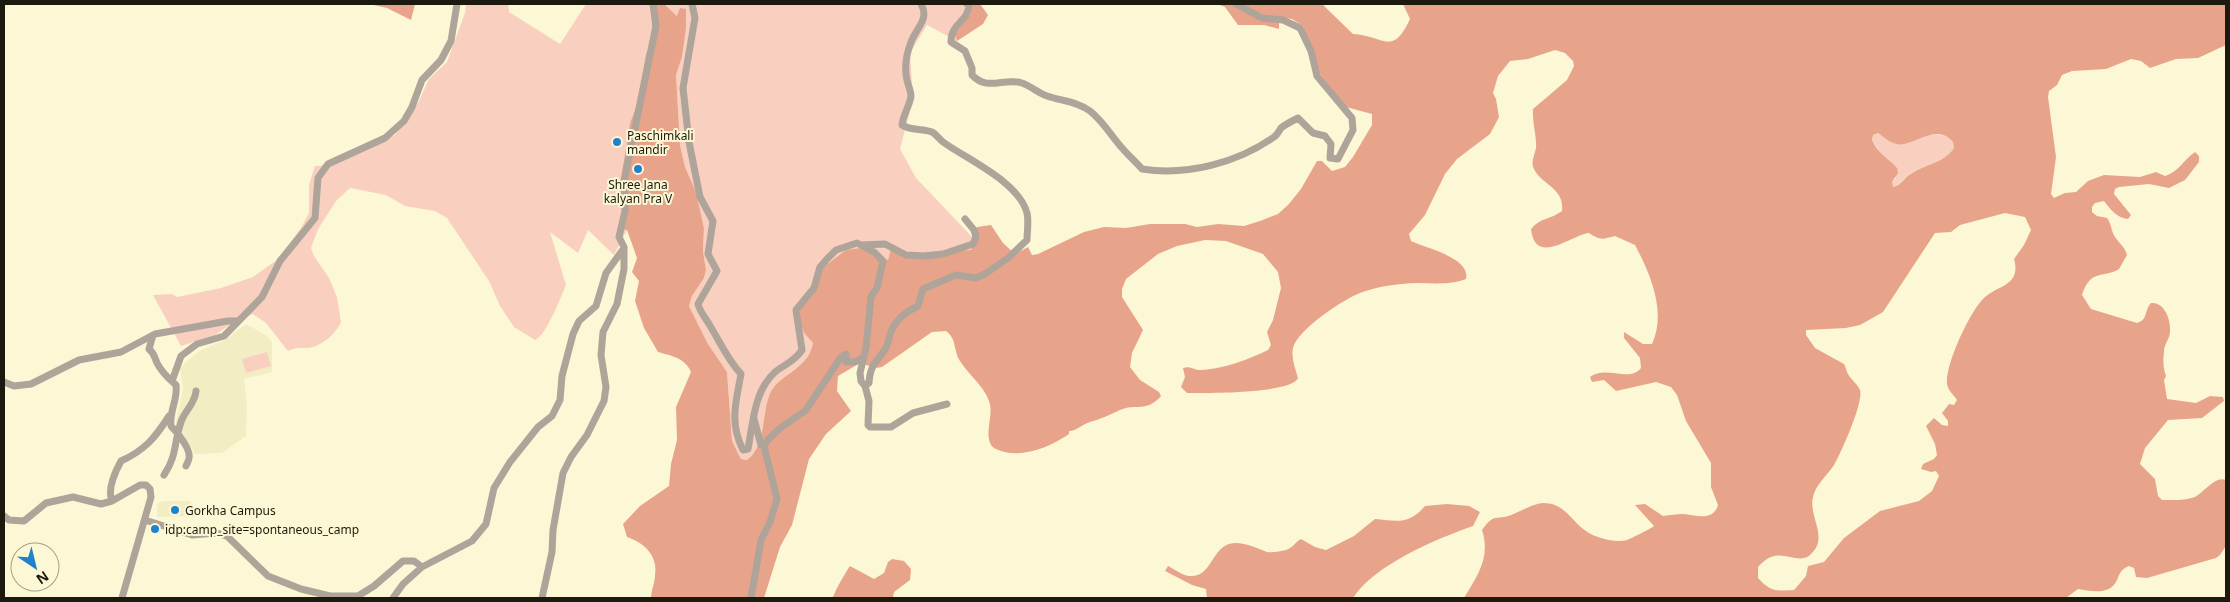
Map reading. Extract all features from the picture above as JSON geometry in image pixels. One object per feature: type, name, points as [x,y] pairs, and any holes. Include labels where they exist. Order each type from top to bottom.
[{"type":"street","points":[[172,381],[181,356],[196,344],[224,336],[237,321],[252,310],[262,297],[280,261],[315,218],[318,178],[328,164],[385,138],[404,121],[412,108],[422,80],[442,60],[450,41],[457,4]]},
{"type":"street","points":[[542,598],[552,552],[553,530],[563,473],[571,457],[587,434],[604,401],[606,387],[601,355],[603,332],[616,304],[624,269],[624,247],[619,237],[626,210],[624,181],[656,26],[653,4]]},
{"type":"street","points":[[692,4],[695,18],[683,88],[689,142],[700,197],[713,221],[708,254],[717,271],[698,304],[700,312],[709,323],[729,361],[741,374],[734,408],[735,425],[742,450],[748,449],[753,416],[760,392],[776,372],[795,360],[802,350],[796,310],[814,288],[820,267],[836,250],[847,245],[857,243],[874,252],[883,261],[876,288],[871,297],[870,323],[860,373],[869,401],[868,425],[870,427],[891,427],[913,413],[947,404]]},
{"type":"street","points":[[865,386],[869,383],[870,371],[876,359],[886,347],[892,329],[904,312],[918,306],[923,289],[956,275],[976,278],[986,274],[1008,258],[1027,240],[1027,213],[1016,193],[932,132],[908,129],[902,125],[903,116],[911,96],[906,78],[906,58],[911,40],[924,20],[925,9],[921,4]]},
{"type":"street","points":[[967,4],[969,6],[968,14],[954,28],[951,42],[965,51],[972,68],[972,74],[978,81],[986,84],[999,84],[1011,81],[1022,83],[1048,97],[1068,100],[1079,105],[1090,111],[1101,122],[1142,169],[1157,171],[1195,168],[1237,158],[1276,136],[1280,129],[1298,118],[1313,133],[1325,136],[1332,144],[1330,158],[1338,159],[1353,130],[1352,118],[1317,76],[1311,51],[1300,28],[1283,20],[1262,18],[1236,4]]},
{"type":"street","points":[[861,245],[885,244],[906,255],[943,254],[972,244],[976,237],[974,230],[965,219]]},
{"type":"street","points":[[392,598],[403,584],[422,566],[454,548],[472,541],[486,524],[494,488],[510,462],[538,427],[552,416],[560,400],[562,376],[573,334],[579,321],[596,306],[606,273],[624,247]]},
{"type":"street","points":[[4,382],[14,386],[31,384],[79,360],[121,352],[153,335],[237,321]]},
{"type":"street","points":[[112,501],[111,488],[121,461],[138,453],[154,438],[170,416],[175,402],[176,385],[156,362],[155,354],[149,349],[153,335]]},
{"type":"street","points":[[764,446],[779,429],[806,410],[841,357],[846,354],[846,362],[854,362],[864,357]]},
{"type":"street","points":[[164,475],[172,464],[178,432],[186,411],[196,400],[196,391]]},
{"type":"street","points":[[170,416],[171,426],[184,441],[189,457],[186,466]]},
{"type":"street","points":[[751,598],[760,540],[770,522],[777,499],[764,446],[758,436],[753,416]]},
{"type":"street","points":[[4,516],[9,520],[24,521],[46,504],[73,497],[101,504],[112,501],[140,485],[146,485],[150,489],[151,497],[122,598]]},
{"type":"street","points":[[145,520],[192,535],[216,533],[227,536],[268,576],[301,589],[330,596],[358,596],[374,586],[403,561],[414,561],[422,566]]},
{"type":"shaded area","points":[[369,4],[415,4],[411,20],[387,8]]},
{"type":"shaded area","points":[[466,4],[508,4],[509,12],[560,44],[586,4],[650,4],[653,35],[646,54],[637,105],[630,123],[618,196],[622,208],[620,219],[627,230],[614,255],[588,230],[578,253],[550,232],[566,285],[548,324],[535,340],[514,327],[500,306],[489,281],[447,218],[435,211],[405,206],[386,195],[350,188],[336,201],[318,229],[311,248],[314,256],[329,278],[337,297],[341,322],[332,335],[313,347],[295,348],[288,351],[266,323],[253,314],[238,319],[215,335],[181,346],[153,295],[172,294],[177,297],[221,288],[253,277],[278,259],[301,228],[309,213],[309,185],[315,166],[331,165],[373,147],[395,135],[418,103],[429,79],[447,62],[465,13]]},
{"type":"shaded area","points":[[650,4],[664,4],[677,16],[680,8],[686,9],[682,57],[676,75],[680,145],[685,167],[696,192],[704,228],[703,251],[706,270],[704,278],[692,296],[689,306],[708,344],[727,372],[732,441],[741,459],[747,460],[753,455],[760,440],[768,399],[772,390],[777,383],[798,367],[810,353],[813,343],[804,333],[799,310],[821,269],[846,250],[861,248],[888,260],[891,249],[901,254],[971,250],[977,227],[991,225],[1003,243],[1015,254],[1028,247],[1032,255],[1038,254],[1084,232],[1104,227],[1126,228],[1150,224],[1185,224],[1197,227],[1218,224],[1244,226],[1278,214],[1301,189],[1317,161],[1322,161],[1332,171],[1345,167],[1372,125],[1372,114],[1346,107],[1316,69],[1303,26],[1292,19],[1279,17],[1279,29],[1264,25],[1238,25],[1225,7],[1217,4],[1322,4],[1353,34],[1392,41],[1398,38],[1404,31],[1410,19],[1403,4],[2226,4],[2226,45],[2198,58],[2176,59],[2150,68],[2141,61],[2131,59],[2106,69],[2072,71],[2062,75],[2057,85],[2049,91],[2048,97],[2056,157],[2051,194],[2054,198],[2065,193],[2076,192],[2088,181],[2104,175],[2140,177],[2156,172],[2165,176],[2174,172],[2195,152],[2199,156],[2199,162],[2185,180],[2169,188],[2149,184],[2115,189],[2114,194],[2131,215],[2128,219],[2117,215],[2104,201],[2095,203],[2092,207],[2092,212],[2097,216],[2107,218],[2114,235],[2127,255],[2119,269],[2097,276],[2089,281],[2082,295],[2091,309],[2137,323],[2143,320],[2151,303],[2161,306],[2167,315],[2170,326],[2163,358],[2167,399],[2196,403],[2210,396],[2223,397],[2224,401],[2202,418],[2168,420],[2145,448],[2140,464],[2155,479],[2158,496],[2162,500],[2183,500],[2195,497],[2214,482],[2222,479],[2226,480],[2226,546],[2216,558],[2147,578],[2136,577],[2134,568],[2129,566],[2122,570],[2114,585],[2110,588],[2100,591],[2078,589],[2066,598],[1464,598],[1478,574],[1484,558],[1485,549],[1482,530],[1486,524],[1495,518],[1506,517],[1540,503],[1551,504],[1562,509],[1590,534],[1622,541],[1654,526],[1635,505],[1645,504],[1663,516],[1683,514],[1708,516],[1716,510],[1718,505],[1711,487],[1711,463],[1686,421],[1677,395],[1671,387],[1656,382],[1616,391],[1604,380],[1592,382],[1590,377],[1603,373],[1630,374],[1641,368],[1640,358],[1624,338],[1624,332],[1643,344],[1652,344],[1658,319],[1655,293],[1635,245],[1615,236],[1602,239],[1589,233],[1555,246],[1539,246],[1534,240],[1531,229],[1534,225],[1562,211],[1560,197],[1536,173],[1533,167],[1536,144],[1533,109],[1567,80],[1574,66],[1573,61],[1565,53],[1555,50],[1528,59],[1510,61],[1498,76],[1493,93],[1499,117],[1490,134],[1457,159],[1445,174],[1425,215],[1409,234],[1411,241],[1446,255],[1462,265],[1466,272],[1466,279],[1451,283],[1410,283],[1386,286],[1353,296],[1322,316],[1296,341],[1293,348],[1293,356],[1298,378],[1292,383],[1265,390],[1247,392],[1187,393],[1181,387],[1185,377],[1183,368],[1211,369],[1244,360],[1268,350],[1271,345],[1267,332],[1273,320],[1281,288],[1278,272],[1263,254],[1226,241],[1205,240],[1177,246],[1158,254],[1126,279],[1122,289],[1122,297],[1143,330],[1132,353],[1130,367],[1140,380],[1159,392],[1161,396],[1146,406],[1126,408],[1087,423],[1069,431],[1069,434],[1045,447],[1019,453],[1001,451],[991,445],[988,432],[991,412],[987,396],[960,361],[949,334],[946,331],[932,332],[882,367],[876,368],[860,363],[838,376],[837,391],[851,411],[826,434],[809,459],[792,525],[780,547],[764,598],[651,598],[655,578],[654,561],[644,546],[627,537],[623,524],[640,506],[669,486],[671,464],[677,440],[676,407],[691,372],[682,361],[673,356],[658,352],[644,328],[635,301],[639,281],[632,272],[637,258],[627,230],[619,228],[622,208],[618,196],[630,123],[637,105],[646,54],[653,35]],"holes":[[[1878,133],[1896,144],[1903,144],[1932,134],[1939,134],[1946,136],[1953,142],[1954,148],[1945,157],[1917,170],[1899,185],[1893,187],[1892,182],[1898,173],[1897,168],[1880,153],[1872,140],[1873,135]],[[2005,213],[2025,217],[2031,230],[2024,245],[2014,259],[2015,268],[2011,280],[1982,300],[1971,316],[1954,353],[1947,376],[1947,384],[1957,400],[1954,405],[1949,404],[1942,413],[1948,421],[1948,426],[1942,425],[1934,418],[1926,426],[1935,444],[1937,455],[1934,459],[1923,464],[1921,469],[1931,472],[1936,471],[1939,476],[1932,491],[1919,501],[1880,511],[1844,538],[1824,562],[1808,566],[1806,576],[1794,590],[1770,588],[1758,578],[1758,567],[1766,560],[1780,555],[1804,558],[1810,555],[1816,548],[1818,534],[1812,505],[1813,497],[1842,450],[1859,405],[1860,390],[1847,373],[1844,364],[1815,348],[1806,335],[1806,330],[1846,328],[1860,325],[1883,312],[1935,233],[1951,232],[1960,225]]]},
{"type":"shaded area","points":[[664,4],[969,4],[972,8],[970,15],[956,34],[957,41],[927,25],[910,53],[913,99],[900,149],[916,178],[975,240],[971,250],[934,256],[891,249],[888,260],[861,248],[804,333],[813,343],[805,360],[777,383],[772,390],[767,401],[767,412],[758,445],[747,460],[741,459],[732,441],[727,372],[708,344],[689,306],[692,296],[704,278],[706,270],[703,251],[704,228],[696,192],[685,167],[680,145],[676,75],[682,57],[683,46],[677,16]]},
{"type":"shaded area","points":[[969,4],[980,4],[988,15],[983,24],[957,41],[955,34],[970,15],[972,8]]},
{"type":"shaded area","points":[[1878,133],[1896,144],[1926,135],[1941,135],[1953,142],[1954,148],[1945,157],[1911,173],[1898,185],[1892,187],[1892,182],[1896,178],[1872,140],[1873,135]]},
{"type":"shaded area","points":[[246,324],[266,335],[272,342],[272,372],[244,379],[247,406],[246,436],[222,453],[195,454],[176,423],[183,389],[180,368],[199,351],[225,340]]},
{"type":"shaded area","points":[[267,352],[271,366],[246,373],[242,359]]},
{"type":"shaded area","name":"Gorkha Campus","points":[[163,501],[191,501],[193,516],[157,517],[157,504]]},
{"type":"shaded area","points":[[1447,504],[1469,506],[1480,512],[1473,526],[1424,546],[1390,564],[1363,586],[1353,598],[1207,598],[1206,589],[1192,585],[1165,571],[1168,566],[1189,576],[1202,573],[1223,547],[1233,543],[1271,552],[1288,549],[1301,539],[1315,547],[1326,550],[1354,536],[1375,519],[1408,519],[1425,506]]},
{"type":"shaded area","points":[[892,559],[904,561],[911,569],[910,580],[894,592],[893,598],[833,598],[850,566],[874,579],[884,573],[888,562]]},
{"type":"place","name":"Paschimkali mandir","points":[[617,142]]},
{"type":"place","name":"Shree Jana kalyan Pra V","points":[[638,169]]},
{"type":"place","name":"Gorkha Campus","points":[[175,510]]},
{"type":"place","name":"idp:camp_site=spontaneous_camp","points":[[155,529]]}]
